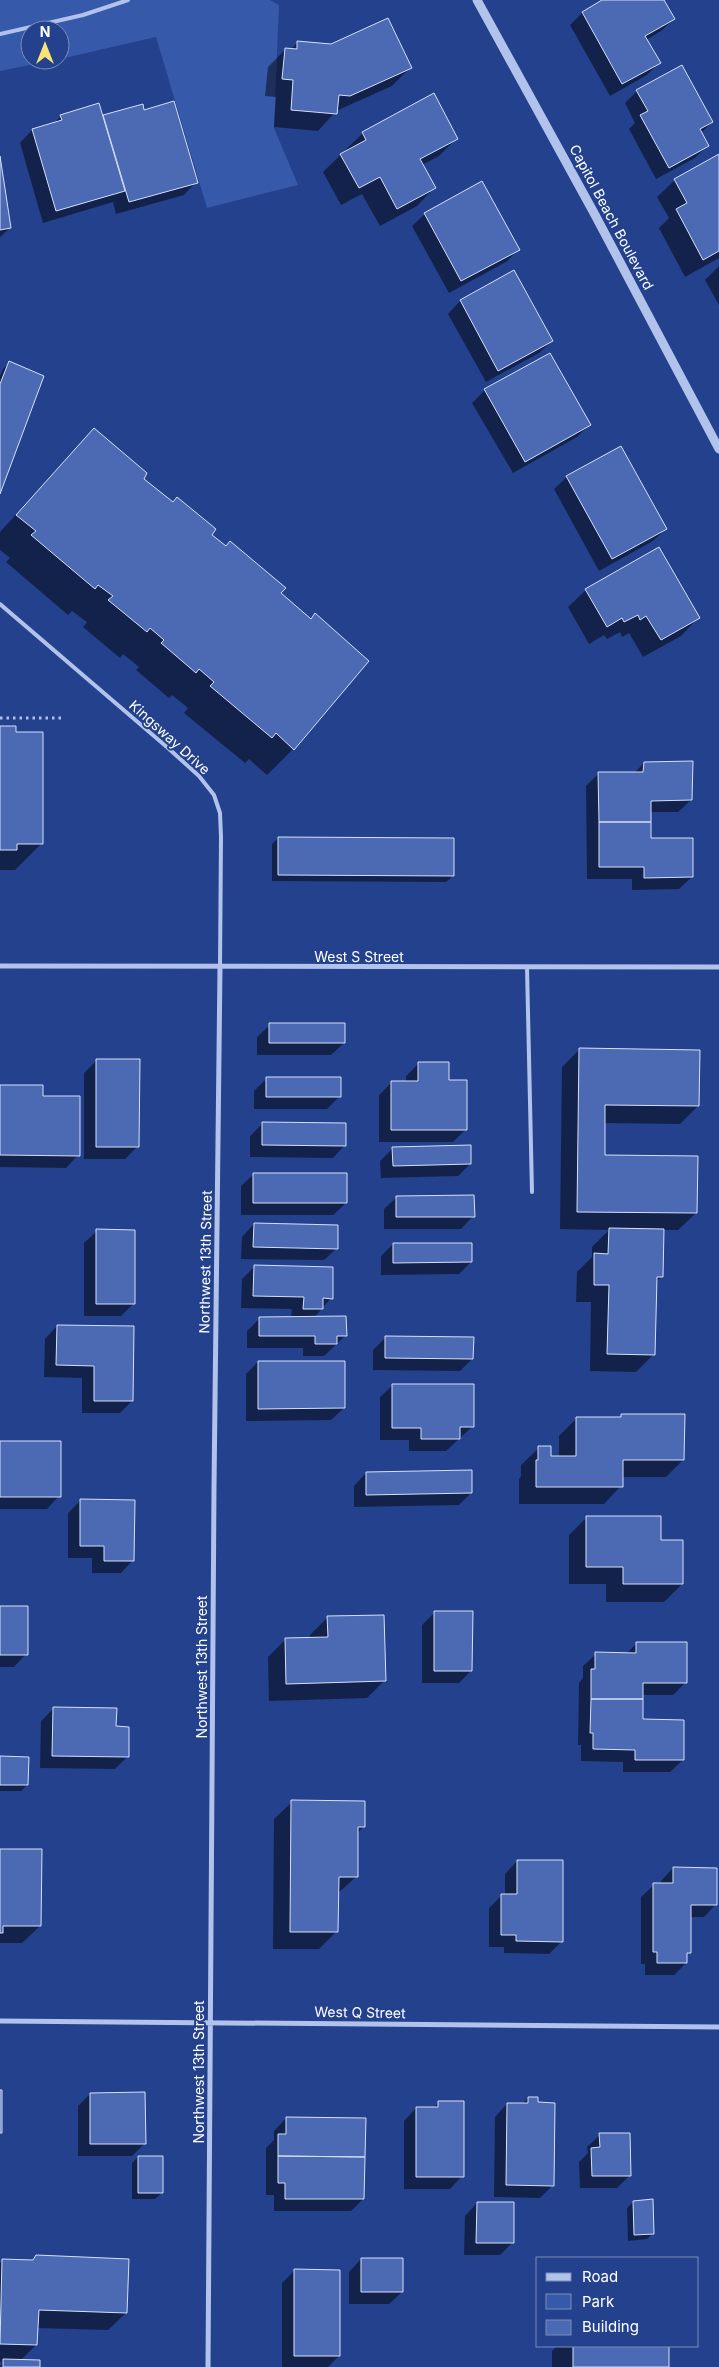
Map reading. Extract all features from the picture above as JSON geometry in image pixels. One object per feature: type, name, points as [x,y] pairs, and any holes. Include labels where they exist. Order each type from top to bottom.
[{"type":"street","name":"Capitol Beach Boulevard","points":[[477,0],[594,213],[719,449]]},
{"type":"street","name":"West S Street","points":[[0,966],[719,967]]},
{"type":"street","name":"Northwest 13th Street","points":[[208,2367],[220,967]]},
{"type":"street","name":"West Q Street","points":[[0,2021],[719,2027]]},
{"type":"lane","points":[[0,34],[83,15],[128,0]]},
{"type":"lane","name":"Kingsway Drive","points":[[0,604],[161,741],[199,776],[214,795],[220,821],[220,967]]},
{"type":"lane","points":[[527,967],[532,1192]]},
{"type":"path","points":[[0,718],[61,718]]},
{"type":"green space","points":[[0,0],[270,0],[279,5],[274,128],[298,185],[207,208],[156,37],[70,57],[70,20],[20,20],[20,67],[0,71]]},
{"type":"building","points":[[602,0],[664,0],[675,19],[645,36],[661,63],[622,84],[582,12]]},
{"type":"building","points":[[388,18],[412,68],[350,96],[339,95],[337,114],[291,110],[293,80],[282,79],[285,48],[297,49],[297,41],[331,44]]},
{"type":"building","points":[[682,65],[713,122],[700,129],[709,146],[669,168],[640,115],[648,111],[636,90]]},
{"type":"building","points":[[434,93],[458,139],[420,159],[436,188],[397,209],[380,177],[359,188],[340,154],[366,140],[362,132]]},
{"type":"building","points":[[174,101],[198,183],[129,202],[103,115],[143,104],[144,110]]},
{"type":"building","points":[[99,103],[125,191],[56,211],[32,129],[62,120],[60,115]]},
{"type":"building","points":[[719,154],[719,251],[703,260],[676,209],[687,203],[674,179]]},
{"type":"building","points":[[0,156],[11,228],[0,230]]},
{"type":"building","points":[[482,181],[520,250],[461,281],[424,213]]},
{"type":"building","points":[[514,270],[553,341],[498,371],[460,300]]},
{"type":"building","points":[[550,353],[591,425],[525,462],[484,389]]},
{"type":"building","points":[[9,361],[44,376],[0,494],[0,384]]},
{"type":"building","points":[[94,428],[147,473],[144,479],[173,502],[177,497],[216,529],[212,535],[226,546],[230,541],[286,588],[281,593],[311,619],[315,613],[369,661],[294,750],[276,733],[272,738],[210,686],[214,682],[199,669],[196,673],[161,643],[164,640],[150,628],[147,632],[108,600],[113,596],[98,585],[95,589],[31,535],[36,531],[16,515]]},
{"type":"building","points":[[621,446],[667,529],[612,559],[566,476]]},
{"type":"building","points":[[659,547],[700,618],[661,640],[646,616],[640,620],[638,615],[624,622],[622,618],[607,627],[585,589]]},
{"type":"building","points":[[0,726],[16,726],[16,732],[43,732],[43,844],[17,844],[17,850],[0,850]]},
{"type":"building","points":[[693,761],[692,800],[651,801],[651,822],[599,822],[598,772],[643,772],[644,762]]},
{"type":"building","points":[[599,822],[651,822],[651,838],[693,838],[693,877],[644,878],[644,867],[599,867]]},
{"type":"building","points":[[278,837],[454,838],[454,876],[278,875]]},
{"type":"building","points":[[269,1023],[345,1023],[345,1043],[269,1043]]},
{"type":"building","points":[[579,1048],[700,1050],[699,1106],[605,1105],[605,1155],[698,1156],[697,1213],[577,1212]]},
{"type":"building","points":[[96,1059],[140,1059],[139,1147],[96,1147]]},
{"type":"building","points":[[418,1062],[449,1062],[449,1080],[467,1080],[467,1130],[391,1130],[391,1081],[418,1081]]},
{"type":"building","points":[[266,1077],[341,1077],[341,1097],[266,1097]]},
{"type":"building","points":[[0,1085],[43,1085],[43,1096],[80,1096],[80,1156],[0,1155]]},
{"type":"building","points":[[262,1122],[346,1123],[346,1146],[262,1145]]},
{"type":"building","points":[[471,1145],[471,1164],[393,1166],[392,1147]]},
{"type":"building","points":[[253,1173],[347,1173],[347,1203],[253,1203]]},
{"type":"building","points":[[474,1195],[475,1217],[396,1217],[396,1196]]},
{"type":"building","points":[[254,1223],[338,1225],[338,1249],[253,1247]]},
{"type":"building","points":[[609,1228],[664,1229],[663,1277],[657,1277],[655,1355],[607,1354],[609,1285],[594,1285],[594,1253],[608,1254]]},
{"type":"building","points":[[96,1229],[135,1230],[135,1304],[96,1304]]},
{"type":"building","points":[[393,1243],[472,1243],[472,1262],[393,1263]]},
{"type":"building","points":[[254,1265],[333,1267],[333,1299],[323,1298],[323,1309],[303,1309],[304,1297],[253,1296]]},
{"type":"building","points":[[346,1316],[347,1336],[337,1336],[337,1344],[315,1344],[315,1336],[259,1336],[259,1317]]},
{"type":"building","points":[[57,1325],[134,1326],[133,1401],[94,1401],[94,1366],[56,1365]]},
{"type":"building","points":[[385,1336],[474,1337],[473,1359],[385,1358]]},
{"type":"building","points":[[258,1361],[345,1361],[345,1408],[258,1409]]},
{"type":"building","points":[[392,1384],[474,1384],[474,1427],[460,1427],[460,1439],[421,1439],[421,1428],[392,1428]]},
{"type":"building","points":[[621,1414],[685,1414],[684,1460],[623,1460],[623,1487],[536,1487],[538,1446],[551,1446],[551,1456],[576,1456],[576,1417],[621,1417]]},
{"type":"building","points":[[0,1441],[61,1441],[61,1497],[0,1497]]},
{"type":"building","points":[[472,1470],[472,1493],[366,1495],[366,1472]]},
{"type":"building","points":[[80,1499],[135,1500],[134,1561],[104,1561],[104,1546],[80,1546]]},
{"type":"building","points":[[586,1516],[661,1516],[661,1540],[683,1540],[683,1584],[623,1584],[623,1567],[586,1567]]},
{"type":"building","points":[[0,1606],[28,1606],[28,1655],[0,1655]]},
{"type":"building","points":[[434,1611],[473,1611],[472,1671],[434,1671]]},
{"type":"building","points":[[384,1615],[386,1681],[286,1684],[285,1638],[328,1637],[327,1616]]},
{"type":"building","points":[[636,1642],[687,1642],[687,1683],[643,1683],[643,1699],[591,1699],[591,1669],[595,1669],[595,1652],[636,1653]]},
{"type":"building","points":[[591,1699],[643,1699],[643,1719],[684,1720],[684,1760],[635,1760],[635,1750],[593,1749],[593,1733],[590,1733]]},
{"type":"building","points":[[53,1707],[117,1708],[116,1726],[129,1727],[129,1757],[52,1756]]},
{"type":"building","points":[[0,1756],[29,1757],[28,1785],[0,1785]]},
{"type":"building","points":[[291,1800],[365,1801],[365,1827],[358,1827],[358,1877],[339,1877],[338,1932],[290,1932]]},
{"type":"building","points":[[0,1849],[42,1849],[41,1926],[3,1926],[3,1933],[0,1933]]},
{"type":"building","points":[[517,1860],[563,1860],[563,1942],[516,1941],[516,1935],[501,1935],[501,1894],[517,1894]]},
{"type":"building","points":[[673,1867],[717,1868],[717,1905],[691,1905],[691,1953],[687,1953],[687,1963],[657,1963],[657,1952],[653,1952],[653,1883],[673,1883]]},
{"type":"building","points":[[0,2090],[2,2090],[2,2133],[0,2133]]},
{"type":"building","points":[[145,2092],[146,2144],[90,2144],[90,2093]]},
{"type":"building","points":[[528,2097],[538,2097],[538,2102],[555,2103],[554,2186],[506,2185],[507,2103],[528,2103]]},
{"type":"building","points":[[438,2101],[464,2101],[464,2177],[416,2177],[416,2107],[438,2107]]},
{"type":"building","points":[[286,2117],[366,2118],[365,2157],[278,2156],[278,2134],[286,2134]]},
{"type":"building","points":[[599,2133],[630,2133],[631,2176],[592,2176],[591,2148],[600,2147]]},
{"type":"building","points":[[138,2156],[163,2156],[163,2193],[138,2193]]},
{"type":"building","points":[[278,2156],[365,2157],[364,2199],[285,2199],[285,2183],[278,2183]]},
{"type":"building","points":[[653,2199],[654,2234],[634,2235],[633,2201]]},
{"type":"building","points":[[477,2202],[514,2202],[514,2243],[476,2243]]},
{"type":"building","points":[[36,2255],[129,2259],[127,2313],[39,2310],[37,2345],[0,2344],[2,2259],[33,2260]]},
{"type":"building","points":[[361,2258],[403,2258],[403,2292],[361,2292]]},
{"type":"building","points":[[294,2269],[340,2270],[340,2356],[294,2356]]},
{"type":"building","points":[[573,2347],[669,2347],[669,2367],[573,2367]]},
{"type":"building","points":[[3,2359],[40,2360],[40,2367],[3,2367]]}]
